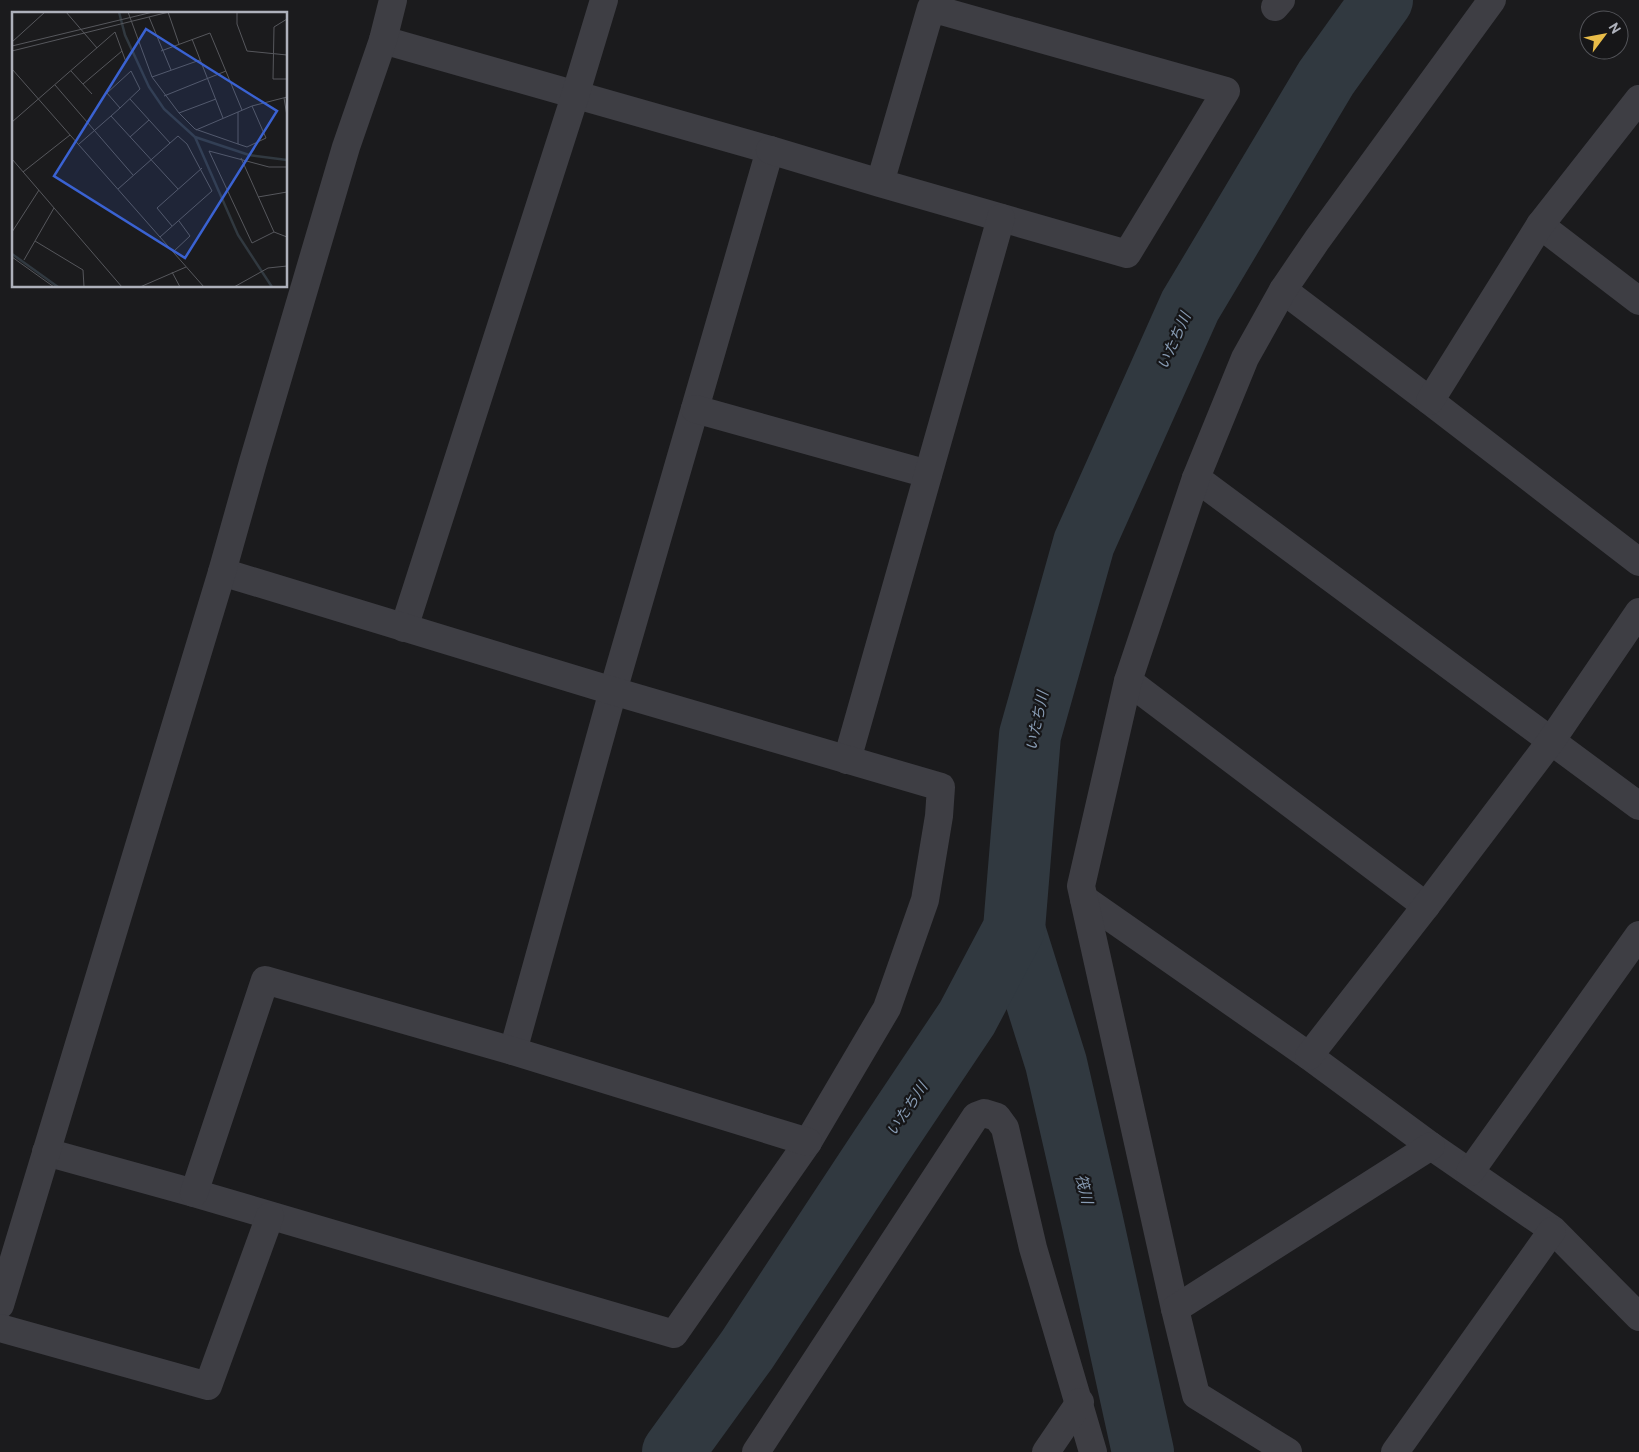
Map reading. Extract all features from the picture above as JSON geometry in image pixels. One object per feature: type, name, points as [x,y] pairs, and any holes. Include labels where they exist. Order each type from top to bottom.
[{"type":"street","points":[[0,1305],[222,572],[343,157],[394,0]]},
{"type":"street","points":[[404,628],[604,0]]},
{"type":"street","points":[[1288,1452],[1196,1395],[1081,886],[1128,681],[1196,478],[1245,358],[1284,290],[1317,240],[1492,0]]},
{"type":"street","points":[[382,40],[770,150],[880,184],[1127,254],[1226,91],[931,8],[880,184]]},
{"type":"street","points":[[1430,401],[1540,225],[1639,99]]},
{"type":"street","points":[[513,1051],[613,691],[770,150]]},
{"type":"street","points":[[847,760],[1001,218]]},
{"type":"street","points":[[1540,225],[1639,301]]},
{"type":"street","points":[[1284,290],[1639,562]]},
{"type":"street","points":[[695,409],[928,474]]},
{"type":"street","points":[[1196,478],[1639,806]]},
{"type":"street","points":[[46,1152],[194,1193],[674,1334],[808,1142],[887,1008],[925,900],[940,816],[941,787],[613,691],[222,572]]},
{"type":"street","points":[[1308,1056],[1426,906],[1551,741],[1639,612]]},
{"type":"street","points":[[1128,681],[1426,906]]},
{"type":"street","points":[[1084,899],[1308,1056],[1552,1231],[1639,1317]]},
{"type":"street","points":[[1470,1172],[1639,935]]},
{"type":"street","points":[[194,1193],[265,980],[513,1051],[808,1142]]},
{"type":"street","points":[[756,1452],[976,1116],[984,1113],[997,1117],[1005,1128],[1033,1248],[1080,1402],[1093,1452]]},
{"type":"street","points":[[1175,1308],[1431,1146]]},
{"type":"street","points":[[0,1328],[208,1386],[270,1216]]},
{"type":"street","points":[[1395,1452],[1552,1231]]},
{"type":"street","points":[[1046,1452],[1080,1402]]},
{"type":"waterway","name":"いたち川","points":[[673,1452],[747,1350],[967,1018],[1014,929],[1030,735],[1084,543],[1190,306],[1326,78],[1382,0]]},
{"type":"waterway","name":"筏川","points":[[1014,929],[1056,1063],[1143,1452]]}]
